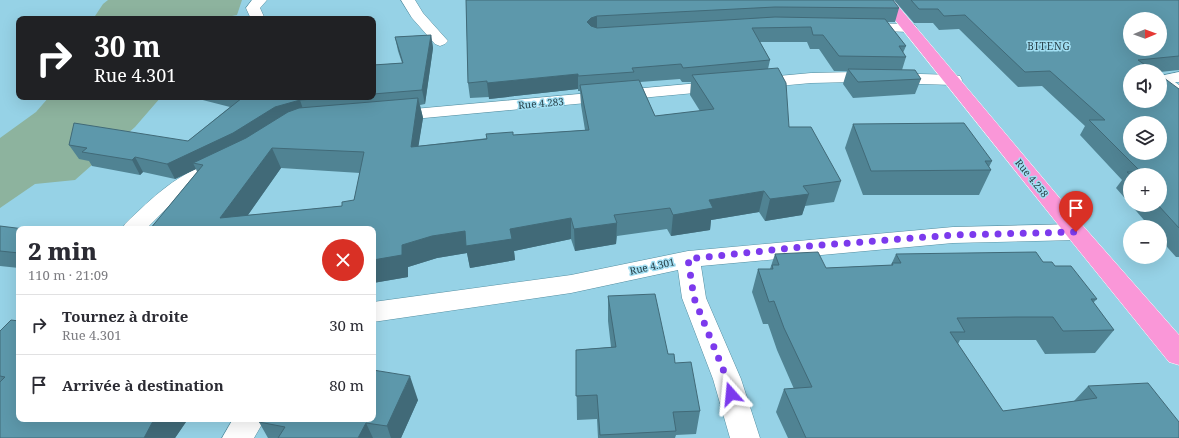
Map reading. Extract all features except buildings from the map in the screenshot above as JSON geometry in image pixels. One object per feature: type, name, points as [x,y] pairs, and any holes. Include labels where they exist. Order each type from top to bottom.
[{"type":"highway","name":"Rue 4.258","points":[[886,0],[954,80],[1076,232],[1178,352]]},
{"type":"street","points":[[257,16],[254,8],[260,0]]},
{"type":"street","points":[[408,0],[417,15],[440,41]]},
{"type":"street","points":[[848,27],[910,28]]},
{"type":"street","name":"Rue 4.283","points":[[375,117],[811,78],[854,77],[954,80]]},
{"type":"street","points":[[1179,77],[1164,80],[1168,85],[1179,92]]},
{"type":"street","points":[[136,226],[170,193],[184,184],[229,162]]},
{"type":"street","name":"Rue 4.301","points":[[376,312],[570,284],[688,259],[810,246],[946,236],[1076,232]]},
{"type":"street","points":[[688,259],[694,298],[727,379],[745,438]]},
{"type":"street","points":[[237,438],[248,422]]},
{"type":"green space","points":[[108,0],[242,0],[237,15],[232,16],[95,16],[103,4]]},
{"type":"green space","points":[[46,100],[158,100],[135,127],[75,180],[35,184],[0,208],[0,138],[36,112]]},
{"type":"district","name":"BITENG","points":[[1049,46]]},
{"type":"route","points":[[731,394],[727,379],[694,298],[688,259],[810,246],[953,235],[1076,232]]}]
